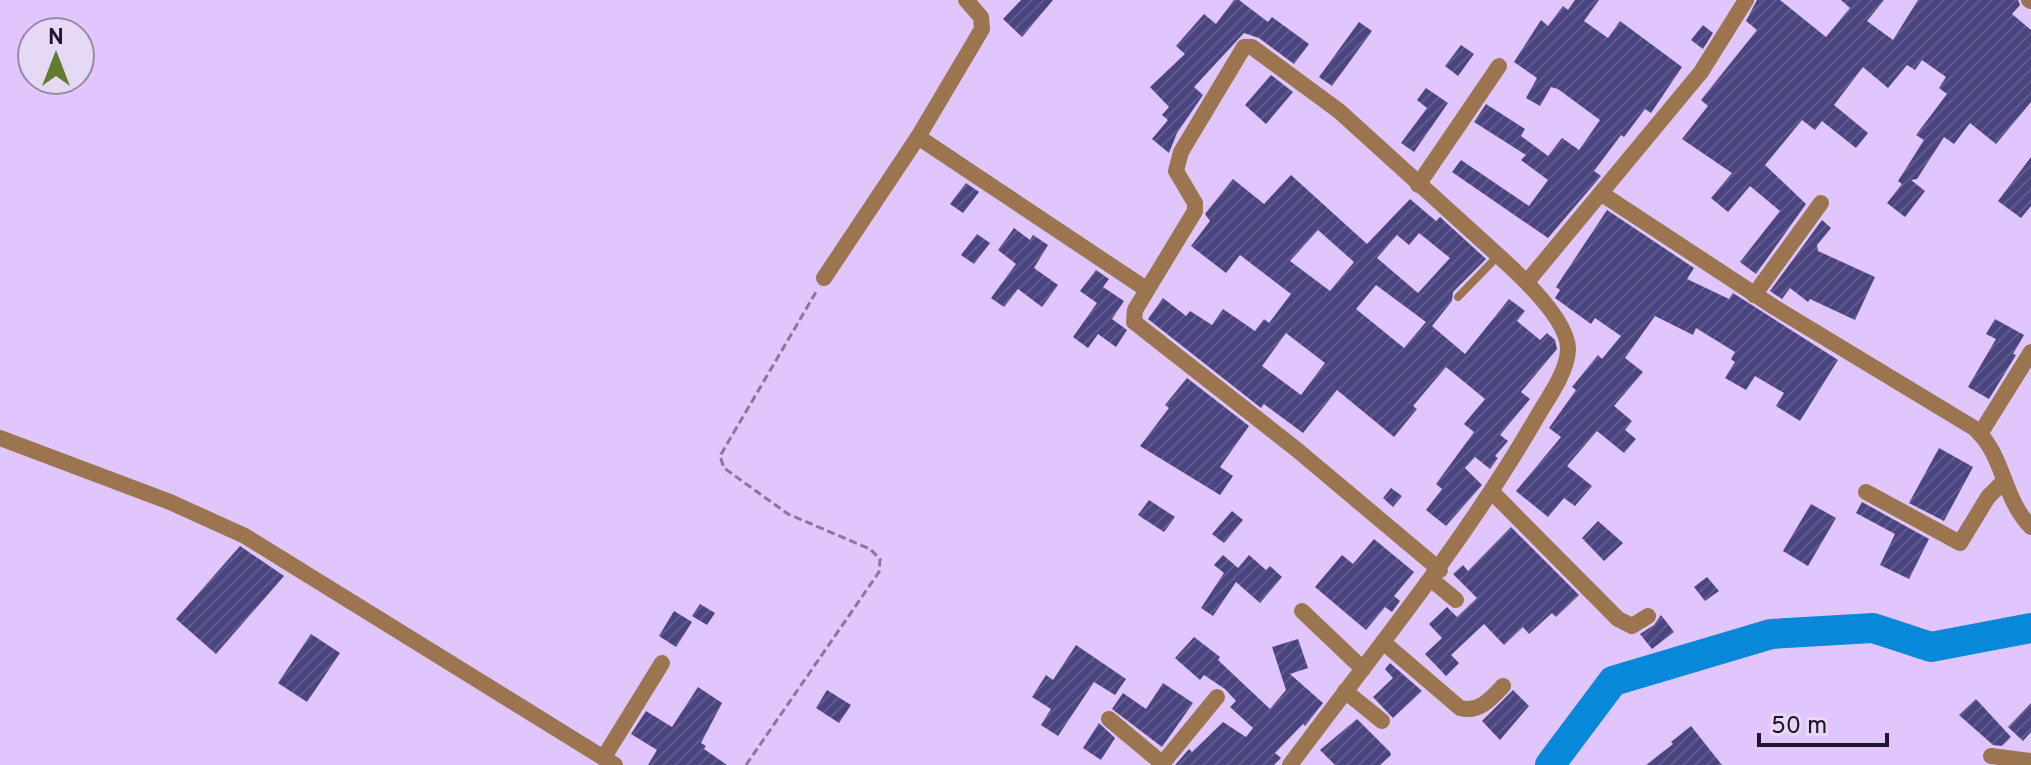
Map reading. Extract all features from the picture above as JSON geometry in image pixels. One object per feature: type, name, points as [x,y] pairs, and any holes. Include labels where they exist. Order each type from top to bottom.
[{"type":"street","points":[[824,278],[918,137],[982,29],[981,17],[966,0]]},
{"type":"street","points":[[1527,282],[1701,72],[1746,0]]},
{"type":"street","points":[[1290,765],[1436,575],[1493,493],[1560,375],[1568,351],[1564,332],[1527,282],[1339,111],[1252,47],[1244,47],[1181,152],[1176,171],[1195,203],[1195,211],[1182,237],[1146,289],[1135,310],[1134,322],[1296,449],[1436,575],[1456,600]]},
{"type":"street","points":[[1418,185],[1499,66]]},
{"type":"street","points":[[918,137],[1146,289]]},
{"type":"street","points":[[1602,194],[1754,295],[1921,393],[1980,434],[1995,452],[2019,515],[2031,527]]},
{"type":"street","points":[[1754,295],[1821,203]]},
{"type":"street","points":[[1980,434],[2031,352]]},
{"type":"street","points":[[0,438],[170,502],[245,536],[610,761],[662,663]]},
{"type":"street","points":[[1866,492],[1960,543],[1988,497],[2004,481]]},
{"type":"street","points":[[1493,493],[1618,619],[1632,626],[1648,616]]},
{"type":"street","points":[[1302,611],[1363,669]]},
{"type":"street","points":[[1383,642],[1460,708],[1470,711],[1479,708],[1503,686]]},
{"type":"street","points":[[1345,691],[1382,721]]},
{"type":"street","points":[[1109,719],[1163,764],[1217,697]]},
{"type":"street","points":[[1991,756],[2031,761]]},
{"type":"lane","points":[[1458,297],[1498,255]]},
{"type":"path","points":[[746,765],[879,572],[880,559],[870,549],[788,514],[724,468],[720,456],[824,278]]},
{"type":"building","points":[[1021,0],[1053,0],[1022,37],[1003,19]]},
{"type":"building","points":[[1234,0],[1239,0],[1268,22],[1272,17],[1309,44],[1294,64],[1259,38],[1244,33],[1194,87],[1203,95],[1177,133],[1169,153],[1152,139],[1168,120],[1162,115],[1169,107],[1150,87],[1185,54],[1176,46],[1204,14],[1216,24]]},
{"type":"building","points":[[1575,0],[1599,0],[1584,21],[1608,38],[1620,21],[1682,67],[1651,113],[1645,109],[1624,137],[1621,135],[1594,171],[1601,176],[1548,238],[1452,172],[1461,160],[1529,206],[1548,180],[1521,160],[1526,155],[1474,122],[1486,104],[1525,129],[1521,136],[1548,156],[1562,138],[1579,150],[1600,120],[1558,89],[1551,87],[1540,106],[1526,98],[1537,78],[1514,62],[1541,20],[1548,26],[1563,6],[1568,10]]},
{"type":"building","points":[[1757,0],[1780,0],[1826,37],[1850,8],[1841,0],[1884,0],[1867,21],[1893,40],[1918,0],[2018,0],[2020,5],[2012,14],[2031,30],[2031,102],[1996,144],[1970,123],[1954,144],[1944,137],[1917,179],[1911,180],[1925,191],[1905,217],[1887,203],[1902,184],[1898,181],[1924,140],[1916,135],[1947,94],[1939,88],[1946,77],[1922,60],[1915,70],[1907,65],[1888,88],[1863,67],[1834,105],[1868,133],[1856,148],[1822,121],[1815,130],[1802,120],[1765,165],[1806,204],[1756,274],[1740,262],[1780,211],[1750,186],[1728,212],[1711,198],[1732,173],[1682,139],[1708,106],[1701,100],[1757,30],[1746,21]]},
{"type":"building","points":[[1359,22],[1372,31],[1332,86],[1319,77]]},
{"type":"building","points":[[1703,25],[1713,33],[1703,49],[1691,40]]},
{"type":"building","points":[[1461,45],[1474,54],[1458,76],[1445,66]]},
{"type":"building","points":[[1271,75],[1293,92],[1266,124],[1245,105]]},
{"type":"building","points":[[1426,88],[1448,103],[1414,152],[1401,143],[1427,108],[1417,100]]},
{"type":"building","points":[[2031,157],[2031,206],[2021,218],[1998,201]]},
{"type":"building","points":[[1291,175],[1367,244],[1410,199],[1436,221],[1440,217],[1486,259],[1453,292],[1452,301],[1432,326],[1465,354],[1509,299],[1525,311],[1517,321],[1540,340],[1547,333],[1555,340],[1557,349],[1521,392],[1530,399],[1500,435],[1508,441],[1495,456],[1498,458],[1490,469],[1475,457],[1465,468],[1482,485],[1446,526],[1426,510],[1442,489],[1436,484],[1474,432],[1464,424],[1485,399],[1446,367],[1413,406],[1417,409],[1394,437],[1337,390],[1303,433],[1264,404],[1261,408],[1148,319],[1163,298],[1186,316],[1190,311],[1212,325],[1223,309],[1255,331],[1264,319],[1269,323],[1291,294],[1240,255],[1226,273],[1191,246],[1210,221],[1205,214],[1233,179],[1264,204]],"holes":[[[1318,230],[1354,262],[1330,291],[1290,261]],[[1419,233],[1450,258],[1418,293],[1377,258],[1397,235],[1409,245]],[[1376,285],[1426,322],[1404,348],[1356,309]],[[1286,333],[1325,363],[1301,395],[1262,366]]]},
{"type":"building","points":[[966,183],[979,192],[963,213],[950,204]]},
{"type":"building","points":[[1607,210],[1694,268],[1687,279],[1729,299],[1733,293],[1838,360],[1800,421],[1776,406],[1784,393],[1755,376],[1746,390],[1725,378],[1735,362],[1731,359],[1735,352],[1696,328],[1693,335],[1655,316],[1625,358],[1643,372],[1614,406],[1632,421],[1625,430],[1636,439],[1624,453],[1597,431],[1567,466],[1592,486],[1575,506],[1564,498],[1548,517],[1516,491],[1561,437],[1549,428],[1576,390],[1572,387],[1598,355],[1602,359],[1621,336],[1595,318],[1591,324],[1555,298],[1560,290],[1556,287]]},
{"type":"building","points":[[1822,220],[1831,228],[1817,245],[1818,251],[1875,277],[1855,320],[1810,299],[1808,302],[1790,288],[1782,299],[1770,291]]},
{"type":"building","points":[[1014,228],[1030,240],[1033,235],[1048,245],[1034,268],[1058,285],[1042,307],[1018,289],[1004,307],[991,298],[1016,264],[998,250]]},
{"type":"building","points":[[977,234],[990,243],[974,264],[961,255]]},
{"type":"building","points":[[1096,270],[1109,279],[1103,287],[1124,301],[1112,319],[1127,330],[1116,347],[1098,334],[1088,348],[1073,337],[1097,303],[1080,291]]},
{"type":"building","points":[[1995,319],[2024,335],[2013,354],[2016,355],[1989,399],[1968,387],[1996,339],[1986,334]]},
{"type":"building","points":[[1187,378],[1249,426],[1220,467],[1233,476],[1220,495],[1140,446],[1169,408],[1165,405]]},
{"type":"building","points":[[1939,448],[1973,467],[1944,521],[1909,503]]},
{"type":"building","points":[[1391,488],[1402,496],[1393,507],[1383,498]]},
{"type":"building","points":[[1149,500],[1175,517],[1164,532],[1138,515]]},
{"type":"building","points":[[1862,502],[1929,539],[1909,579],[1880,565],[1895,534],[1856,513]]},
{"type":"building","points":[[1811,504],[1836,518],[1808,566],[1783,551]]},
{"type":"building","points":[[1232,511],[1243,520],[1224,543],[1212,534]]},
{"type":"building","points":[[1598,521],[1623,543],[1604,561],[1582,538]]},
{"type":"building","points":[[1511,527],[1579,595],[1556,617],[1552,613],[1529,634],[1523,627],[1504,645],[1484,624],[1451,655],[1459,663],[1446,676],[1425,654],[1442,638],[1429,624],[1447,607],[1457,617],[1477,598],[1453,574],[1463,565],[1468,571]]},
{"type":"building","points":[[1374,539],[1414,572],[1394,596],[1400,601],[1392,612],[1385,607],[1366,630],[1315,587],[1342,555],[1353,564]]},
{"type":"building","points":[[240,546],[284,576],[216,654],[176,619]]},
{"type":"building","points":[[1223,555],[1238,568],[1249,555],[1266,570],[1270,566],[1282,577],[1260,603],[1236,582],[1213,616],[1201,608],[1224,573],[1214,565]]},
{"type":"building","points":[[1707,577],[1719,591],[1705,601],[1694,587]]},
{"type":"building","points":[[700,604],[715,613],[707,625],[692,616]]},
{"type":"building","points":[[674,611],[692,622],[676,647],[659,636]]},
{"type":"building","points":[[1661,615],[1674,632],[1652,649],[1640,634],[1654,625]]},
{"type":"building","points":[[311,634],[340,653],[307,702],[278,683]]},
{"type":"building","points":[[1194,637],[1220,657],[1218,660],[1270,709],[1286,690],[1272,647],[1298,639],[1308,668],[1290,674],[1323,703],[1305,726],[1303,724],[1275,753],[1281,758],[1274,765],[1175,765],[1189,749],[1192,752],[1223,722],[1246,737],[1253,728],[1230,707],[1236,701],[1225,689],[1204,675],[1200,680],[1175,658]]},
{"type":"building","points":[[1076,645],[1126,679],[1115,695],[1094,682],[1058,736],[1041,725],[1051,709],[1032,697],[1046,675],[1053,680]]},
{"type":"building","points":[[1390,663],[1422,691],[1393,718],[1373,697],[1393,678],[1385,669]]},
{"type":"building","points":[[1163,683],[1193,703],[1162,747],[1112,709],[1123,693],[1146,709]]},
{"type":"building","points":[[698,687],[722,703],[701,743],[706,746],[704,749],[727,765],[648,765],[657,750],[631,734],[646,711],[672,727]]},
{"type":"building","points":[[827,690],[851,705],[839,723],[816,708]]},
{"type":"building","points":[[1513,690],[1529,706],[1500,740],[1482,721]]},
{"type":"building","points":[[1976,699],[2011,737],[2002,746],[1993,745],[1959,715]]},
{"type":"building","points":[[2031,703],[2031,732],[2023,741],[2008,727]]},
{"type":"building","points":[[1357,719],[1390,752],[1391,755],[1380,765],[1335,765],[1320,750]]},
{"type":"building","points":[[1099,723],[1115,738],[1101,760],[1083,748]]},
{"type":"building","points":[[1691,726],[1722,765],[1646,765],[1673,744],[1671,742]]},
{"type":"waterway","points":[[1550,765],[1613,681],[1771,634],[1873,628],[1931,647],[2031,628]]}]
